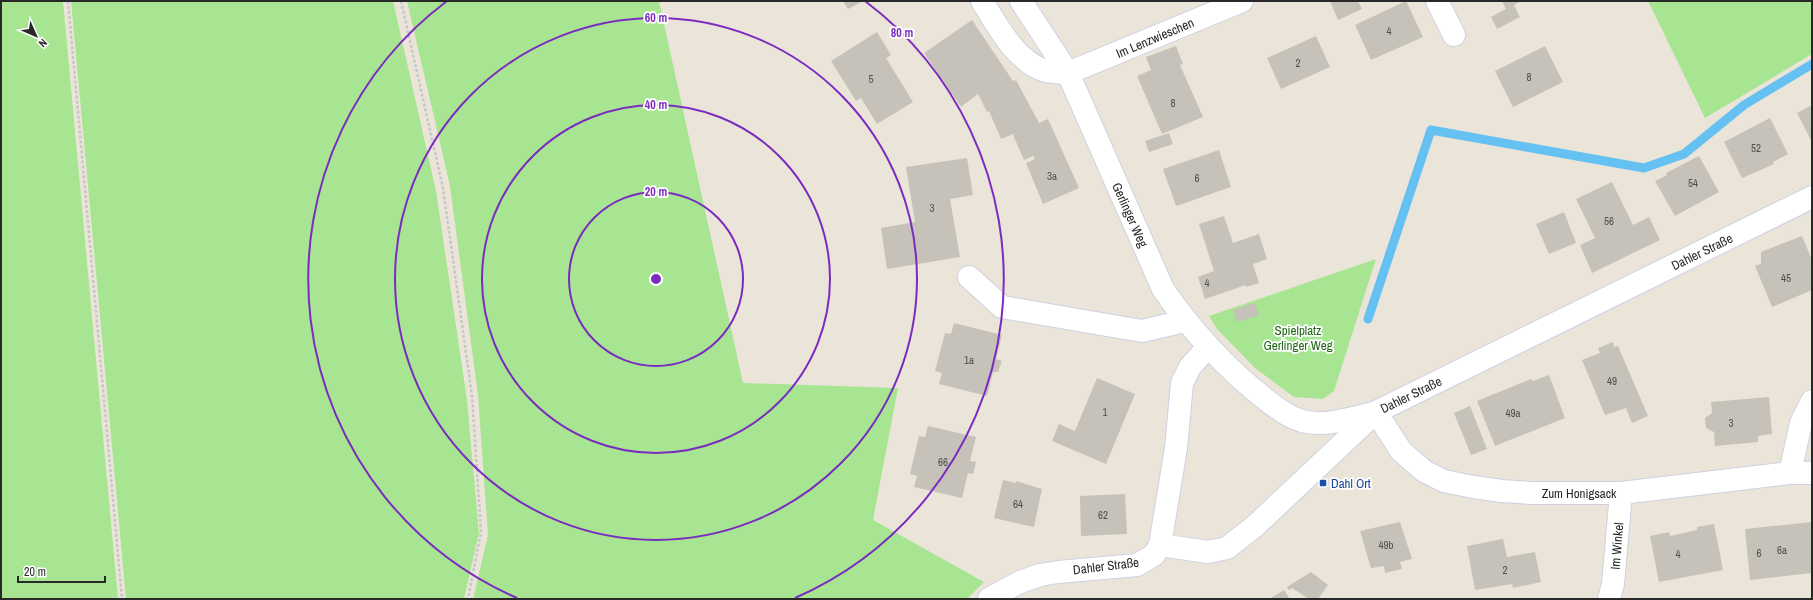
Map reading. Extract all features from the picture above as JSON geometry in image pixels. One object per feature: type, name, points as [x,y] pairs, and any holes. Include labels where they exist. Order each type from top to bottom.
[{"type":"street","points":[[982,1],[1009,43],[1025,60],[1044,71],[1068,73]]},
{"type":"street","name":"Gerlinger Weg","points":[[1021,1],[1068,73],[1163,289],[1185,321],[1207,348],[1258,393],[1294,418],[1304,421],[1331,422],[1376,412]]},
{"type":"street","name":"Im Lenzwieschen","points":[[1068,73],[1242,1]]},
{"type":"street","points":[[1437,1],[1454,35]]},
{"type":"street","name":"Dahler Straße","points":[[989,599],[1020,582],[1040,575],[1137,565],[1154,555],[1160,545],[1208,552],[1227,548],[1255,526],[1376,412],[1812,197]]},
{"type":"street","points":[[969,277],[1002,307],[1142,331],[1185,321]]},
{"type":"street","points":[[1160,545],[1176,448],[1182,383],[1190,367],[1207,348]]},
{"type":"street","points":[[1790,473],[1801,423],[1812,401]]},
{"type":"street","name":"Zum Honigsack","points":[[1376,412],[1402,451],[1424,471],[1444,481],[1502,491],[1532,493],[1622,493],[1790,473],[1812,473]]},
{"type":"street","name":"Im Winkel","points":[[1609,599],[1613,584],[1622,493]]},
{"type":"path","points":[[68,1],[122,599]]},
{"type":"path","points":[[401,1],[443,188],[472,396],[481,532],[468,599]]},
{"type":"green space","points":[[1,1],[63,1],[118,599],[1,599]]},
{"type":"green space","points":[[71,1],[393,1],[436,191],[467,400],[479,533],[464,599],[126,599]]},
{"type":"green space","points":[[407,1],[659,1],[743,383],[898,388],[873,520],[984,582],[967,599],[473,599],[488,535],[478,395],[450,186]]},
{"type":"green space","points":[[1648,1],[1812,1],[1812,54],[1705,118]]},
{"type":"green space","name":"Spielplatz Gerlinger Weg","points":[[1376,259],[1334,391],[1323,399],[1294,397],[1255,368],[1217,329],[1209,316]]},
{"type":"building","points":[[843,1],[863,1],[848,9]]},
{"type":"building","points":[[1330,1],[1358,1],[1362,9],[1338,20]]},
{"type":"building","points":[[1406,1],[1423,37],[1371,60],[1355,25]]},
{"type":"building","points":[[1502,1],[1522,1],[1514,5],[1520,17],[1497,29],[1491,17],[1506,9]]},
{"type":"building","points":[[972,20],[1013,81],[1016,80],[1039,123],[1048,119],[1079,188],[1043,204],[1026,163],[1035,159],[1033,156],[1024,160],[1013,135],[1016,133],[1001,139],[989,111],[987,112],[978,94],[961,107],[924,53]]},
{"type":"building","points":[[877,32],[891,55],[886,58],[913,102],[877,124],[861,98],[856,101],[831,61]]},
{"type":"building","points":[[1316,36],[1330,67],[1281,89],[1267,58]]},
{"type":"building","points":[[1176,46],[1183,64],[1180,65],[1203,117],[1162,134],[1137,76],[1151,70],[1146,57]]},
{"type":"building","points":[[1545,46],[1563,82],[1513,107],[1495,71]]},
{"type":"building","points":[[1812,105],[1812,142],[1797,113]]},
{"type":"building","points":[[1770,118],[1788,154],[1773,162],[1774,164],[1742,178],[1724,142]]},
{"type":"building","points":[[1169,133],[1173,144],[1149,152],[1145,141]]},
{"type":"building","points":[[1219,150],[1231,187],[1176,206],[1163,169]]},
{"type":"building","points":[[1699,156],[1719,192],[1675,216],[1655,181],[1667,175],[1666,173]]},
{"type":"building","points":[[967,158],[973,195],[950,199],[960,257],[887,269],[881,228],[915,222],[906,167]]},
{"type":"building","points":[[1612,182],[1633,225],[1649,217],[1660,240],[1592,273],[1580,245],[1595,238],[1576,199]]},
{"type":"building","points":[[1564,212],[1576,243],[1549,254],[1536,224]]},
{"type":"building","points":[[1224,216],[1233,243],[1259,234],[1267,259],[1253,264],[1259,283],[1246,287],[1246,285],[1205,299],[1198,277],[1214,271],[1199,224]]},
{"type":"building","points":[[1802,236],[1812,260],[1812,290],[1772,307],[1755,266],[1761,264],[1761,252]]},
{"type":"building","points":[[1255,303],[1259,315],[1237,322],[1233,310]]},
{"type":"building","points":[[954,323],[1002,335],[996,359],[1002,361],[998,372],[993,372],[987,396],[939,384],[942,373],[935,371],[945,333],[951,334]]},
{"type":"building","points":[[1613,342],[1614,347],[1618,346],[1648,416],[1632,423],[1626,408],[1605,415],[1582,360],[1600,353],[1598,348]]},
{"type":"building","points":[[1549,375],[1565,418],[1495,446],[1477,401],[1531,379],[1533,381]]},
{"type":"building","points":[[1097,378],[1135,394],[1106,464],[1052,441],[1059,424],[1075,431]]},
{"type":"building","points":[[1769,397],[1772,434],[1758,436],[1758,442],[1715,446],[1714,432],[1706,428],[1705,418],[1712,413],[1711,402]]},
{"type":"building","points":[[1470,406],[1487,449],[1471,455],[1454,413]]},
{"type":"building","points":[[928,426],[976,437],[970,461],[976,462],[973,474],[968,473],[962,498],[914,487],[917,476],[910,474],[919,436],[925,437]]},
{"type":"building","points":[[1003,480],[1016,483],[1016,481],[1042,489],[1034,527],[994,518]]},
{"type":"building","points":[[1125,494],[1127,534],[1081,536],[1080,496]]},
{"type":"building","points":[[1400,522],[1412,559],[1400,562],[1402,569],[1385,573],[1384,566],[1371,568],[1360,531]]},
{"type":"building","points":[[1812,522],[1812,573],[1750,580],[1745,529]]},
{"type":"building","points":[[1714,524],[1723,570],[1659,582],[1650,536],[1669,532],[1670,536],[1697,530],[1697,527]]},
{"type":"building","points":[[1503,539],[1507,557],[1535,552],[1541,582],[1513,588],[1512,584],[1475,590],[1467,546]]},
{"type":"building","points":[[1311,572],[1328,585],[1318,599],[1309,599],[1292,588],[1289,590],[1287,587]]},
{"type":"building","points":[[1284,590],[1290,599],[1269,599]]},
{"type":"waterway","points":[[1368,319],[1431,130],[1644,168],[1684,154],[1744,105],[1812,64]]},
{"type":"place","name":"Dahl Ort","points":[[1323,483]]}]
